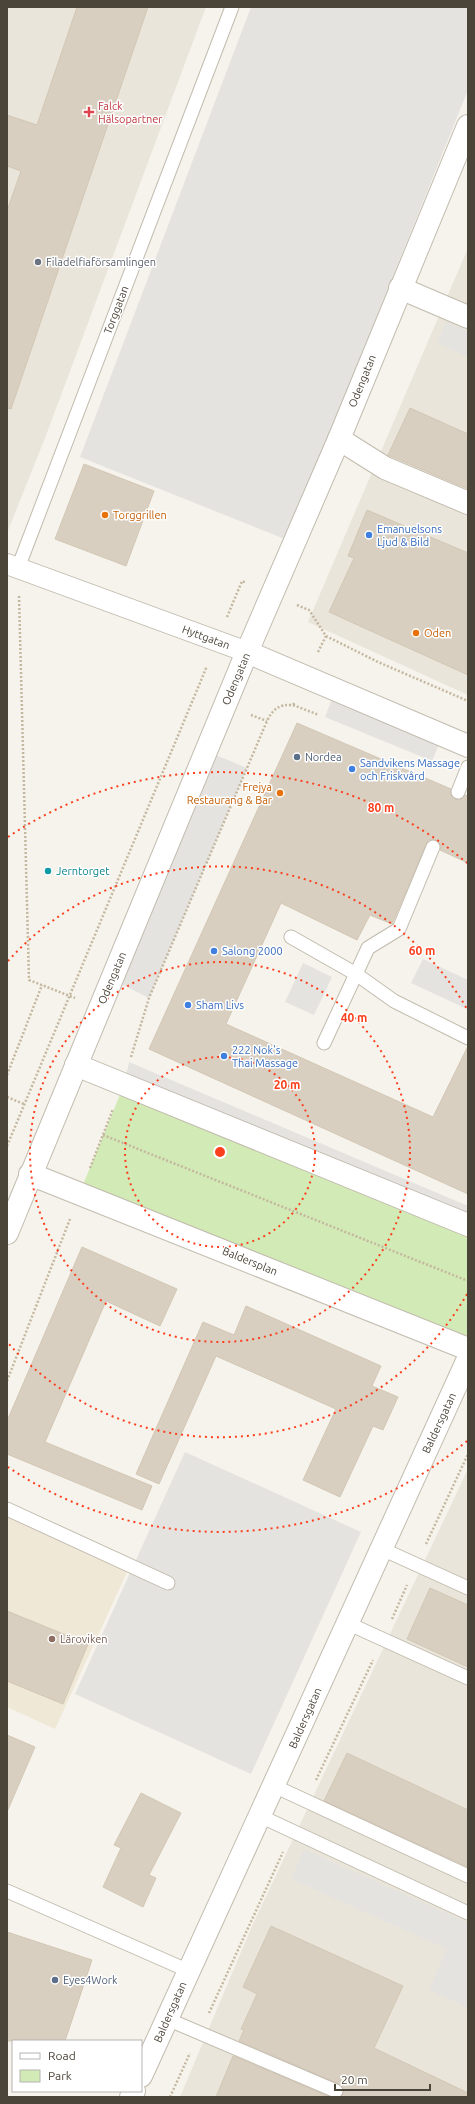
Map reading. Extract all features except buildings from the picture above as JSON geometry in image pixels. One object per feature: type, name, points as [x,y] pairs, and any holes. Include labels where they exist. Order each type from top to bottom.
[{"type":"street","name":"Odengatan","points":[[7,1233],[30,1174],[247,652],[339,439],[400,288],[462,160],[468,126]]},
{"type":"street","points":[[400,288],[468,317]]},
{"type":"street","points":[[339,439],[385,468],[468,503]]},
{"type":"street","name":"Hyttgatan","points":[[12,566],[247,652],[468,746]]},
{"type":"street","points":[[76,1065],[468,1225]]},
{"type":"street","name":"Baldersplan","points":[[30,1174],[80,1192],[468,1350]]},
{"type":"street","name":"Baldersgatan","points":[[142,2074],[468,1359]]},
{"type":"lane","name":"Torggatan","points":[[12,566],[232,7]]},
{"type":"lane","points":[[458,792],[468,767]]},
{"type":"lane","points":[[324,1043],[368,948],[400,929],[433,847]]},
{"type":"lane","points":[[291,937],[356,974],[394,1001],[468,1038]]},
{"type":"lane","points":[[7,1510],[168,1583]]},
{"type":"lane","points":[[382,1548],[468,1588]]},
{"type":"lane","points":[[347,1623],[468,1678]]},
{"type":"lane","points":[[274,1786],[468,1876]]},
{"type":"lane","points":[[260,1816],[468,1913]]},
{"type":"lane","points":[[7,1891],[189,1971]]},
{"type":"lane","points":[[167,2019],[336,2091]]},
{"type":"path","points":[[12,566],[29,980],[69,996]]},
{"type":"path","points":[[7,1146],[242,581]]},
{"type":"path","points":[[272,594],[309,610],[326,636],[378,662],[468,701]]},
{"type":"path","points":[[7,1381],[80,1192],[124,1084],[149,998],[267,722],[277,708],[284,705],[293,705],[326,636]]},
{"type":"path","points":[[7,1075],[42,985]]},
{"type":"path","points":[[7,1097],[24,1104]]},
{"type":"path","points":[[103,1135],[468,1280]]},
{"type":"path","points":[[306,1801],[468,1454]]},
{"type":"path","points":[[170,2097],[293,1831]]},
{"type":"shaded area","points":[[7,7],[206,7],[45,438],[7,533]]},
{"type":"shaded area","points":[[251,7],[468,7],[468,90],[287,540],[80,457]]},
{"type":"shaded area","points":[[468,248],[468,695],[308,622]]},
{"type":"shaded area","points":[[446,322],[468,331],[468,357],[437,343]]},
{"type":"shaded area","points":[[336,689],[443,735],[432,761],[325,717]]},
{"type":"shaded area","points":[[206,751],[247,768],[149,998],[111,979]]},
{"type":"shaded area","points":[[423,959],[468,980],[467,1009],[411,983]]},
{"type":"shaded area","points":[[303,963],[332,977],[314,1015],[285,1002]]},
{"type":"shaded area","points":[[129,1062],[468,1206],[468,1216],[124,1085]]},
{"type":"shaded area","points":[[185,1452],[361,1532],[251,1774],[75,1694]]},
{"type":"shaded area","points":[[468,1469],[468,2097],[180,2097],[252,1926]]},
{"type":"shaded area","name":"Läroviken","points":[[7,1517],[127,1572],[55,1729],[7,1707]]},
{"type":"shaded area","points":[[304,1849],[468,1923],[468,2008],[429,1990],[447,1949],[291,1879]]},
{"type":"green space","points":[[124,1085],[468,1225],[468,1350],[80,1192]]},
{"type":"place","name":"Falck Hälsopartner","points":[[89,112]]},
{"type":"place","name":"Filadelfiaförsamlingen","points":[[38,262]]},
{"type":"place","name":"Torggrillen","points":[[105,515]]},
{"type":"place","name":"Emanuelsons Ljud & Bild","points":[[369,535]]},
{"type":"place","name":"Oden","points":[[416,633]]},
{"type":"place","name":"Nordea","points":[[297,757]]},
{"type":"place","name":"Sandvikens Massage och Friskvård","points":[[352,769]]},
{"type":"place","name":"Frejya Restaurang & Bar","points":[[280,793]]},
{"type":"place","name":"Jerntorget","points":[[48,871]]},
{"type":"place","name":"Salong 2000","points":[[214,951]]},
{"type":"place","name":"Sham Livs","points":[[188,1005]]},
{"type":"place","name":"222 Nok's Thai Massage","points":[[224,1056]]},
{"type":"place","name":"Läroviken","points":[[52,1639]]},
{"type":"place","name":"Eyes4Work","points":[[55,1980]]}]
